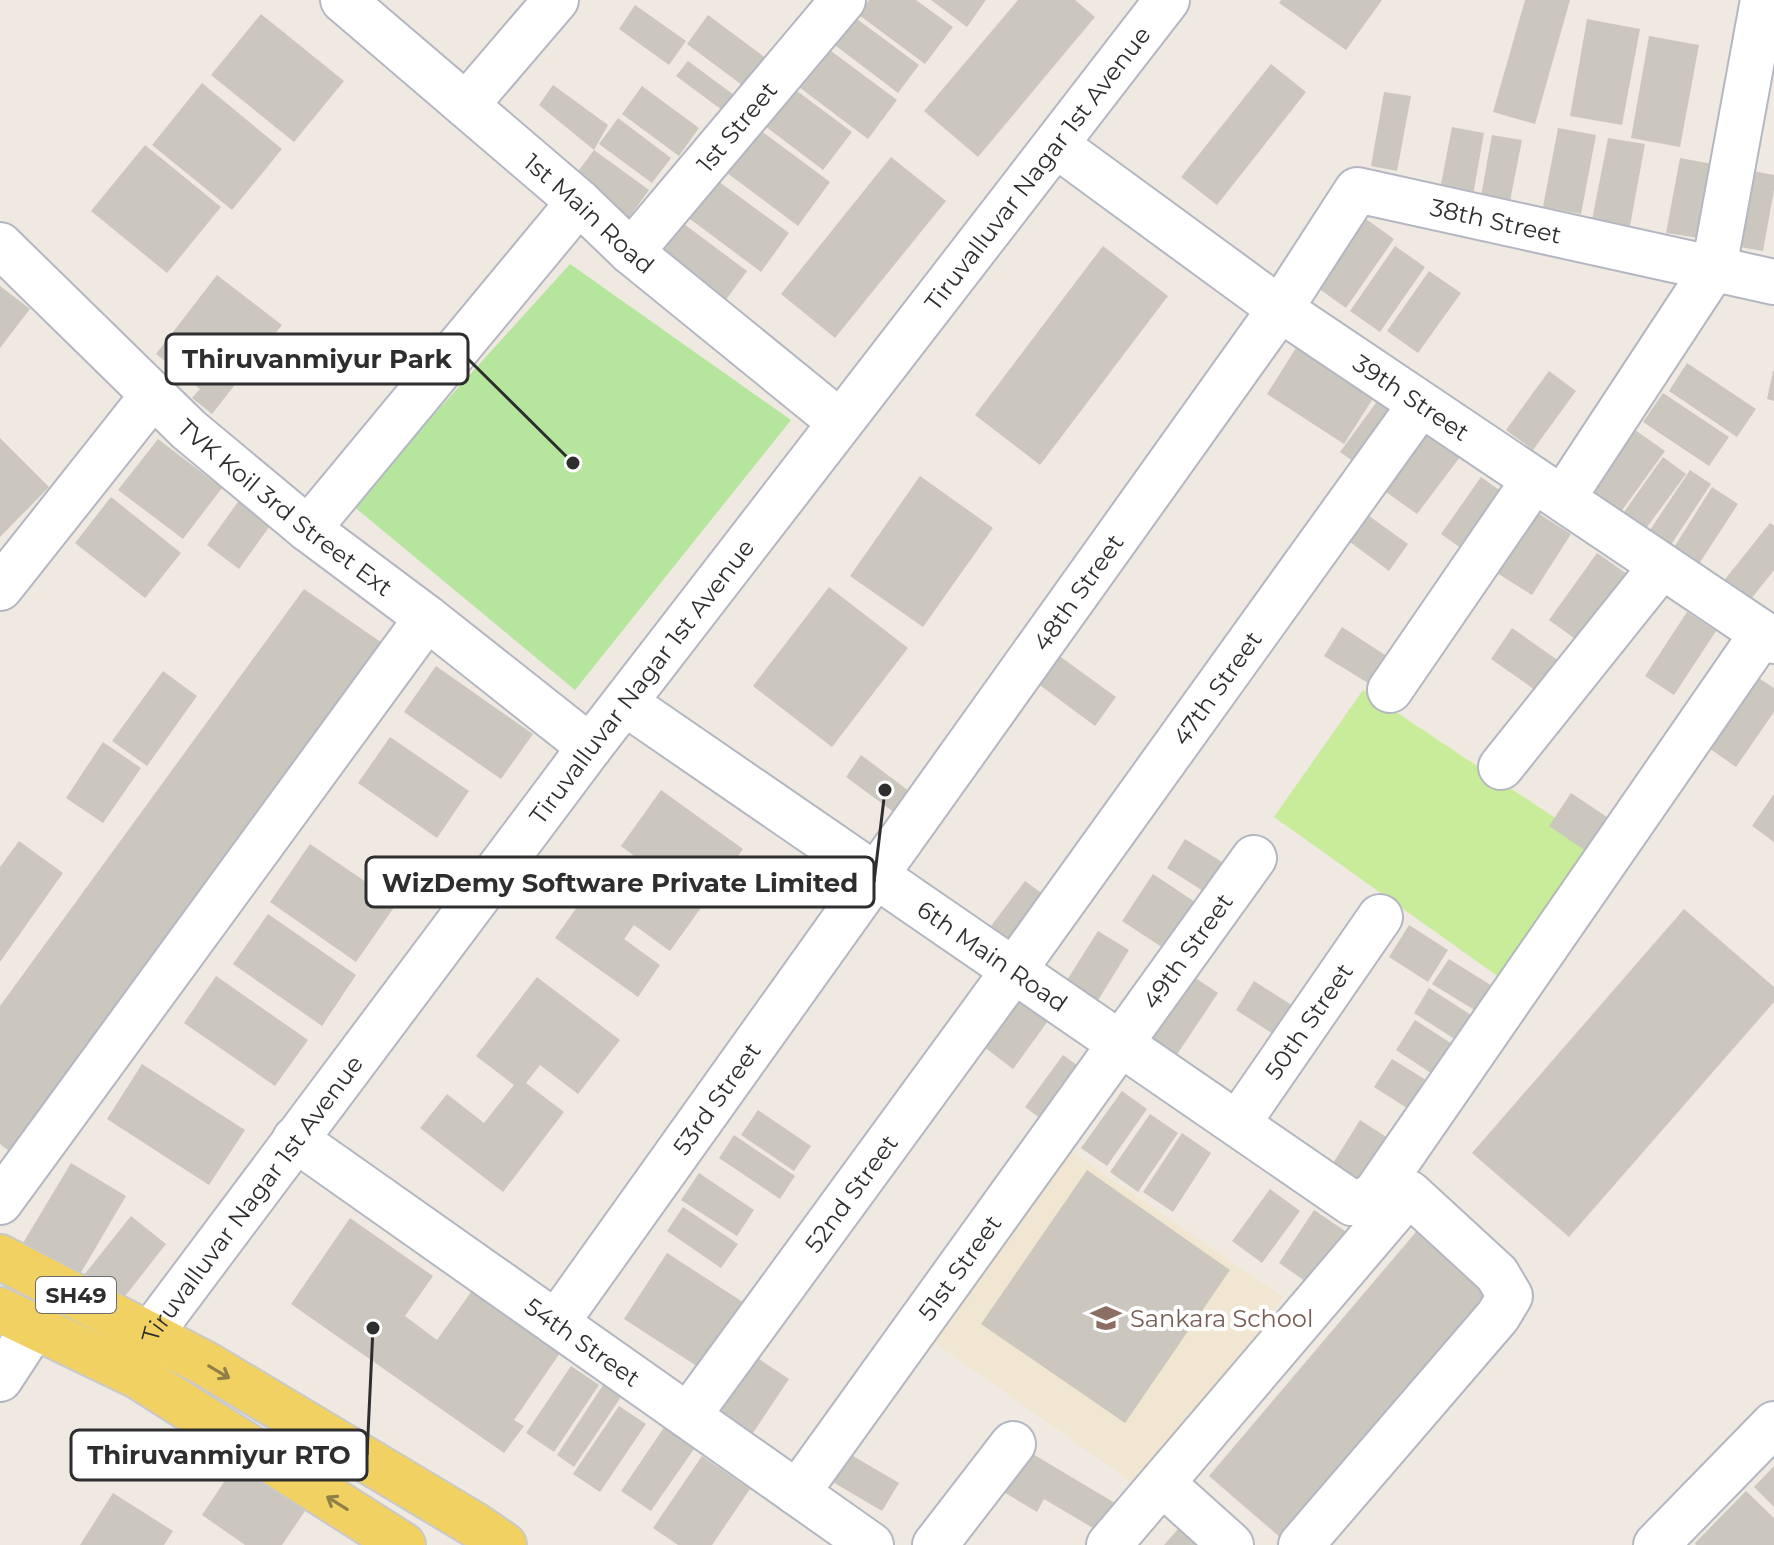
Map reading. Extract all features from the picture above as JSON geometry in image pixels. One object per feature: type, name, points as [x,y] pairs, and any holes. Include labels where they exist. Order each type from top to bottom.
[{"type":"main road","name":"SH49","points":[[0,1257],[151,1333],[504,1545]]},
{"type":"main road","name":"SH49","points":[[17,1318],[139,1377],[403,1545]]},
{"type":"street","name":"1st Main Road","points":[[343,0],[579,202],[631,252],[840,422]]},
{"type":"street","points":[[466,105],[556,0]]},
{"type":"street","name":"1st Street","points":[[631,252],[843,0]]},
{"type":"street","name":"Tiruvalluvar Nagar 1st Avenue","points":[[139,1377],[151,1333],[295,1139],[590,747],[1167,0]]},
{"type":"street","points":[[1390,690],[1548,489],[1714,268],[1763,0]]},
{"type":"street","name":"39th Street","points":[[1056,145],[1280,309],[1768,637]]},
{"type":"street","name":"38th Street","points":[[1280,309],[1354,193],[1362,189],[1774,282]]},
{"type":"street","points":[[308,529],[579,202]]},
{"type":"street","name":"TVK Koil 3rd Street Ext","points":[[0,245],[189,430],[308,529],[590,747]]},
{"type":"street","name":"48th Street","points":[[876,875],[1280,309]]},
{"type":"street","points":[[0,588],[153,395]]},
{"type":"street","name":"47th Street","points":[[1014,970],[1420,405]]},
{"type":"street","points":[[1501,767],[1661,567]]},
{"type":"street","points":[[0,1202],[427,618]]},
{"type":"street","name":"6th Main Road","points":[[625,703],[1352,1203],[1362,1202],[1375,1194],[1768,637]]},
{"type":"street","name":"49th Street","points":[[1121,1043],[1254,858]]},
{"type":"street","name":"53rd Street","points":[[556,1323],[876,875]]},
{"type":"street","name":"50th Street","points":[[1238,1123],[1380,917]]},
{"type":"street","name":"52nd Street","points":[[688,1416],[1014,970]]},
{"type":"street","name":"51st Street","points":[[797,1493],[1121,1043]]},
{"type":"street","name":"54th Street","points":[[295,1139],[871,1545]]},
{"type":"street","points":[[1109,1545],[1409,1193],[1497,1274],[1510,1296],[1498,1316],[1301,1545]]},
{"type":"street","points":[[0,1379],[17,1318]]},
{"type":"street","points":[[1656,1545],[1774,1424]]},
{"type":"street","points":[[935,1545],[1013,1444]]},
{"type":"street","points":[[1162,1483],[1231,1545]]},
{"type":"shaded area","name":"Sankara School","points":[[1066,1148],[1283,1297],[1144,1491],[930,1339]]},
{"type":"green space","points":[[570,264],[791,420],[575,690],[352,505]]},
{"type":"green space","points":[[1363,690],[1597,846],[1503,980],[1274,817]]},
{"type":"building","points":[[869,0],[916,0],[953,27],[925,64],[859,15]]},
{"type":"building","points":[[931,0],[986,0],[967,27]]},
{"type":"building","points":[[1018,0],[1075,0],[1095,17],[978,157],[924,111]]},
{"type":"building","points":[[1281,0],[1382,0],[1346,50],[1279,3]]},
{"type":"building","points":[[1525,0],[1570,0],[1535,124],[1493,112]]},
{"type":"building","points":[[635,5],[686,41],[669,65],[619,29]]},
{"type":"building","points":[[261,14],[344,81],[294,142],[211,75]]},
{"type":"building","points":[[708,15],[767,59],[746,88],[687,44]]},
{"type":"building","points":[[853,16],[919,65],[898,93],[832,43]]},
{"type":"building","points":[[1587,19],[1640,29],[1622,125],[1570,116]]},
{"type":"building","points":[[1649,36],[1699,45],[1680,147],[1631,138]]},
{"type":"building","points":[[823,45],[897,100],[868,139],[795,84]]},
{"type":"building","points":[[688,61],[734,95],[722,110],[676,76]]},
{"type":"building","points":[[1271,64],[1306,92],[1217,205],[1181,177]]},
{"type":"building","points":[[202,83],[282,149],[232,210],[152,145]]},
{"type":"building","points":[[553,85],[608,125],[594,150],[539,105]]},
{"type":"building","points":[[789,85],[852,132],[823,170],[761,123]]},
{"type":"building","points":[[642,86],[699,128],[679,156],[622,114]]},
{"type":"building","points":[[1384,92],[1411,96],[1397,171],[1371,166]]},
{"type":"building","points":[[618,118],[671,158],[652,183],[599,144]]},
{"type":"building","points":[[756,127],[830,182],[798,226],[723,170]]},
{"type":"building","points":[[1452,127],[1484,133],[1473,195],[1440,189]]},
{"type":"building","points":[[1558,128],[1596,135],[1581,214],[1543,207]]},
{"type":"building","points":[[1492,135],[1522,140],[1510,201],[1481,196]]},
{"type":"building","points":[[1608,138],[1645,144],[1630,226],[1592,220]]},
{"type":"building","points":[[145,145],[221,207],[167,273],[91,211]]},
{"type":"building","points":[[594,150],[649,190],[628,219],[573,178]]},
{"type":"building","points":[[891,157],[946,201],[835,338],[781,294]]},
{"type":"building","points":[[1680,158],[1712,164],[1699,238],[1666,233]]},
{"type":"building","points":[[1737,168],[1774,175],[1763,251],[1723,244]]},
{"type":"building","points":[[714,178],[789,233],[761,272],[686,216]]},
{"type":"building","points":[[1359,214],[1394,239],[1346,308],[1311,283]]},
{"type":"building","points":[[676,218],[747,271],[719,309],[648,257]]},
{"type":"building","points":[[1103,246],[1168,296],[1040,465],[975,415]]},
{"type":"building","points":[[1395,246],[1425,267],[1380,332],[1350,311]]},
{"type":"building","points":[[1429,271],[1461,293],[1418,353],[1387,331]]},
{"type":"building","points":[[217,275],[282,325],[212,414],[192,398],[200,389],[156,354]]},
{"type":"building","points":[[0,286],[30,309],[0,348]]},
{"type":"building","points":[[1301,340],[1379,389],[1344,444],[1267,394]]},
{"type":"building","points":[[1687,363],[1756,409],[1737,437],[1669,391]]},
{"type":"building","points":[[1549,371],[1576,391],[1533,450],[1506,430]]},
{"type":"building","points":[[1774,371],[1774,401],[1767,399]]},
{"type":"building","points":[[1386,389],[1413,409],[1367,471],[1340,452]]},
{"type":"building","points":[[1663,393],[1729,437],[1709,466],[1643,422]]},
{"type":"building","points":[[1431,429],[1463,453],[1417,514],[1386,492]]},
{"type":"building","points":[[1635,430],[1665,451],[1615,520],[1586,499]]},
{"type":"building","points":[[0,438],[49,487],[0,537]]},
{"type":"building","points":[[158,439],[222,488],[183,539],[118,490]]},
{"type":"building","points":[[1663,457],[1686,474],[1639,538],[1617,522]]},
{"type":"building","points":[[1690,470],[1711,484],[1663,557],[1642,542]]},
{"type":"building","points":[[920,476],[993,528],[923,627],[850,576]]},
{"type":"building","points":[[1481,477],[1516,502],[1475,558],[1441,534]]},
{"type":"building","points":[[1712,487],[1738,504],[1693,573],[1668,557]]},
{"type":"building","points":[[111,497],[181,553],[145,598],[75,543]]},
{"type":"building","points":[[240,499],[272,523],[239,569],[207,545]]},
{"type":"building","points":[[1533,510],[1571,534],[1532,595],[1494,571]]},
{"type":"building","points":[[1365,513],[1408,544],[1389,571],[1346,539]]},
{"type":"building","points":[[1770,523],[1774,526],[1774,570],[1740,613],[1714,593]]},
{"type":"building","points":[[1597,553],[1637,581],[1589,649],[1549,620]]},
{"type":"building","points":[[829,587],[908,648],[832,747],[753,686]]},
{"type":"building","points":[[304,589],[388,647],[21,1160],[0,1144],[0,1006]]},
{"type":"building","points":[[1687,612],[1716,631],[1674,695],[1645,676]]},
{"type":"building","points":[[1342,627],[1399,664],[1381,691],[1324,656]]},
{"type":"building","points":[[1512,628],[1569,668],[1548,699],[1491,659]]},
{"type":"building","points":[[1058,655],[1116,697],[1095,726],[1037,683]]},
{"type":"building","points":[[436,666],[533,734],[501,779],[404,712]]},
{"type":"building","points":[[163,671],[197,696],[147,766],[112,741]]},
{"type":"building","points":[[1754,675],[1774,688],[1774,712],[1736,767],[1706,746]]},
{"type":"building","points":[[390,737],[469,791],[437,838],[358,783]]},
{"type":"building","points":[[103,742],[141,768],[103,823],[66,798]]},
{"type":"building","points":[[861,755],[925,803],[910,824],[846,777]]},
{"type":"building","points":[[661,790],[743,849],[670,951],[634,925],[624,939],[660,965],[638,997],[555,938],[610,861],[642,884],[653,870],[621,846]]},
{"type":"building","points":[[1571,793],[1625,829],[1602,862],[1549,826]]},
{"type":"building","points":[[1774,794],[1774,842],[1752,826]]},
{"type":"building","points":[[1185,839],[1232,868],[1214,898],[1167,868]]},
{"type":"building","points":[[19,841],[63,873],[0,962],[0,867]]},
{"type":"building","points":[[310,844],[397,903],[356,962],[270,902]]},
{"type":"building","points":[[1153,874],[1204,908],[1174,955],[1122,921]]},
{"type":"building","points":[[1025,881],[1051,900],[1017,946],[991,926]]},
{"type":"building","points":[[1684,909],[1774,987],[1774,1002],[1569,1237],[1472,1153]]},
{"type":"building","points":[[268,914],[356,975],[322,1026],[233,964]]},
{"type":"building","points":[[1409,925],[1448,950],[1428,982],[1389,957]]},
{"type":"building","points":[[1098,931],[1129,950],[1089,1015],[1057,996]]},
{"type":"building","points":[[1449,959],[1505,994],[1489,1019],[1432,984]]},
{"type":"building","points":[[1191,975],[1218,993],[1176,1056],[1149,1039]]},
{"type":"building","points":[[216,976],[308,1040],[275,1086],[184,1023]]},
{"type":"building","points":[[537,977],[620,1040],[578,1094],[540,1065],[526,1083],[564,1112],[503,1192],[420,1128],[447,1094],[484,1123],[514,1085],[476,1056]]},
{"type":"building","points":[[1254,981],[1309,1016],[1290,1045],[1236,1010]]},
{"type":"building","points":[[1429,988],[1482,1022],[1467,1047],[1414,1013]]},
{"type":"building","points":[[1015,996],[1048,1021],[1013,1069],[979,1043]]},
{"type":"building","points":[[1415,1020],[1460,1049],[1440,1079],[1396,1050]]},
{"type":"building","points":[[1063,1055],[1092,1076],[1054,1129],[1025,1107]]},
{"type":"building","points":[[1392,1059],[1439,1088],[1421,1117],[1374,1087]]},
{"type":"building","points":[[142,1064],[245,1130],[209,1185],[107,1119]]},
{"type":"building","points":[[1122,1091],[1147,1109],[1107,1166],[1081,1148]]},
{"type":"building","points":[[758,1110],[811,1146],[794,1171],[741,1135]]},
{"type":"building","points":[[1150,1114],[1178,1133],[1138,1192],[1110,1172]]},
{"type":"building","points":[[1360,1120],[1391,1140],[1357,1193],[1327,1173]]},
{"type":"building","points":[[1182,1133],[1211,1153],[1173,1212],[1143,1192]]},
{"type":"building","points":[[734,1135],[795,1176],[780,1199],[719,1158]]},
{"type":"building","points":[[71,1163],[126,1196],[79,1276],[23,1243]]},
{"type":"building","points":[[1087,1170],[1230,1270],[1125,1423],[981,1324]]},
{"type":"building","points":[[699,1173],[754,1210],[737,1236],[681,1200]]},
{"type":"building","points":[[1270,1189],[1300,1211],[1262,1263],[1232,1241]]},
{"type":"building","points":[[683,1207],[738,1244],[721,1268],[667,1231]]},
{"type":"building","points":[[1314,1210],[1354,1237],[1318,1290],[1279,1263]]},
{"type":"building","points":[[131,1216],[166,1244],[115,1309],[80,1280]]},
{"type":"building","points":[[350,1218],[433,1276],[405,1316],[437,1340],[471,1292],[560,1353],[514,1420],[524,1426],[504,1453],[291,1304]]},
{"type":"building","points":[[1421,1226],[1514,1304],[1289,1545],[1209,1476]]},
{"type":"building","points":[[667,1253],[749,1306],[706,1372],[624,1319]]},
{"type":"building","points":[[756,1357],[789,1379],[749,1439],[716,1417]]},
{"type":"building","points":[[571,1366],[599,1385],[554,1452],[526,1433]]},
{"type":"building","points":[[605,1382],[623,1394],[574,1467],[557,1455]]},
{"type":"building","points":[[619,1406],[646,1424],[600,1492],[573,1474]]},
{"type":"building","points":[[665,1426],[696,1446],[651,1511],[621,1491]]},
{"type":"building","points":[[843,1450],[899,1483],[882,1511],[826,1478]]},
{"type":"building","points":[[1026,1450],[1120,1506],[1103,1534],[1044,1499],[1037,1512],[1002,1491]]},
{"type":"building","points":[[702,1456],[750,1489],[712,1545],[678,1545],[653,1528]]},
{"type":"building","points":[[238,1461],[307,1508],[282,1545],[245,1545],[202,1515]]},
{"type":"building","points":[[1774,1466],[1774,1507],[1754,1487]]},
{"type":"building","points":[[1746,1491],[1774,1518],[1774,1545],[1696,1545],[1695,1543]]},
{"type":"building","points":[[113,1493],[173,1531],[164,1545],[80,1545]]},
{"type":"building","points":[[1179,1528],[1199,1545],[1164,1545]]},
{"type":"place","name":"Thiruvanmiyur Park","points":[[573,463]]},
{"type":"place","name":"WizDemy Software Private Limited","points":[[885,790]]},
{"type":"place","name":"Sankara School","points":[[1106,1318]]},
{"type":"place","name":"Thiruvanmiyur RTO","points":[[373,1328]]}]
